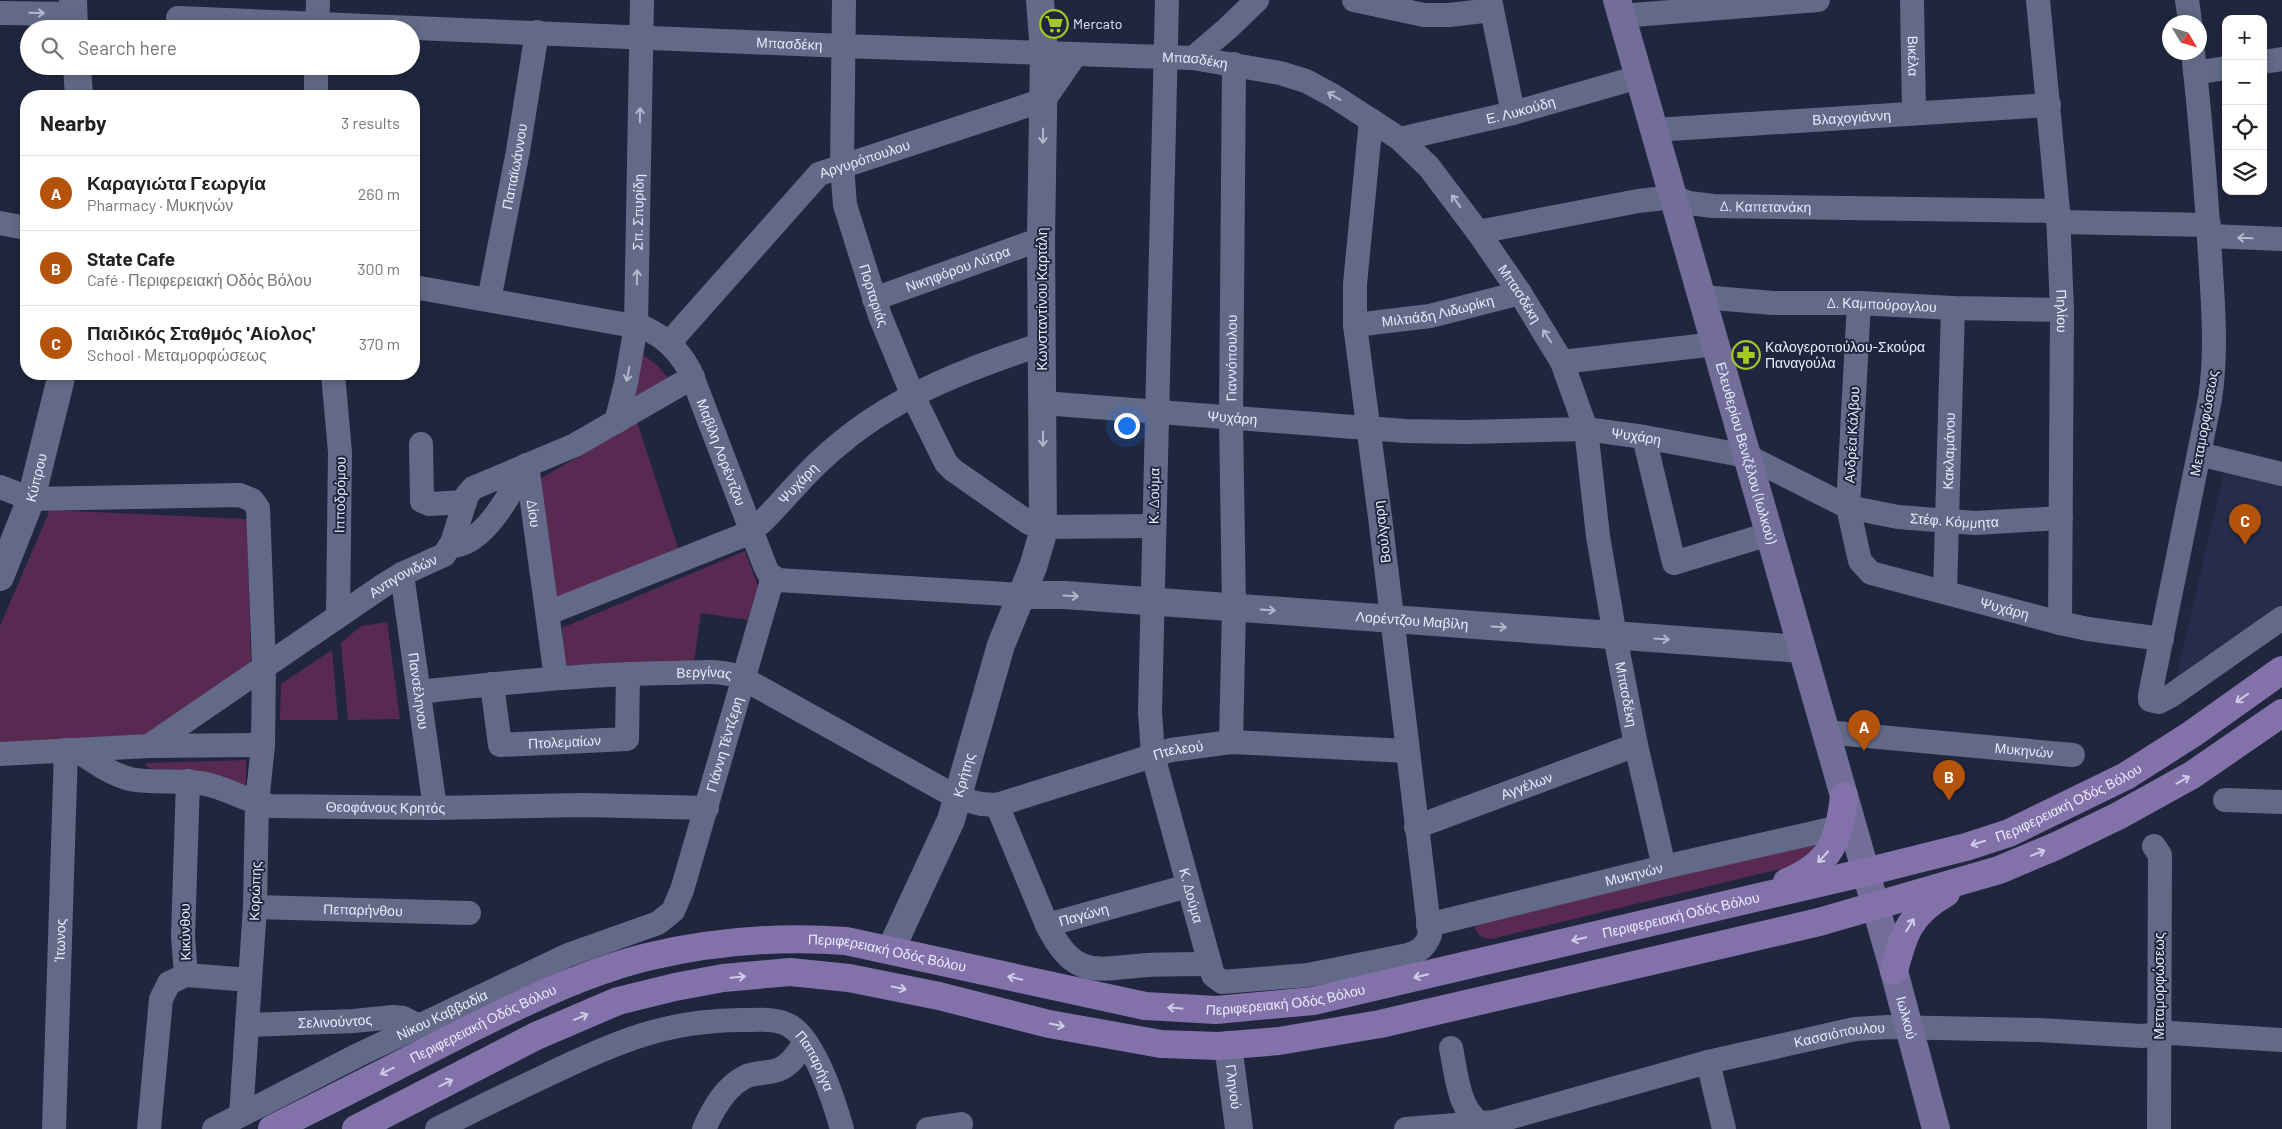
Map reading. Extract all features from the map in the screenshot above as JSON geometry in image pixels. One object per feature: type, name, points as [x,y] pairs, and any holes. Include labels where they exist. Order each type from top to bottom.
[{"type":"main road","name":"Ελευθερίου Βενιζέλου (Ιωλκού)","points":[[1619,8],[1875,906]]},
{"type":"main road","name":"Περιφερειακή Οδός Βόλου","points":[[272,1129],[524,1003],[583,978],[646,957],[702,946],[761,939],[803,938],[838,941],[891,949],[1146,1006],[1216,1010],[1313,1001],[1866,872],[1966,847],[2009,833],[2126,776],[2192,734],[2282,670]]},
{"type":"main road","points":[[356,1129],[536,1036],[609,1005],[675,987],[723,978],[790,972],[849,978],[1125,1039],[1161,1044],[1228,1045],[1279,1041],[1380,1024],[1819,922],[1999,870],[2056,846],[2118,816],[2192,775],[2282,713]]},
{"type":"main road","points":[[1730,904],[1804,874],[1827,854],[1840,827],[1844,796]]},
{"type":"main road","points":[[1894,971],[1908,926],[1927,905],[1958,882]]},
{"type":"main road","name":"Ιωλκού","points":[[1875,906],[1936,1129]]},
{"type":"street","name":"Σπ. Σπυρίδη","points":[[616,422],[626,383],[636,326],[642,0]]},
{"type":"street","name":"Πορταριάς","points":[[844,0],[842,165],[845,205],[874,299],[913,396],[946,463],[953,470],[1021,518],[1044,527]]},
{"type":"street","name":"Κωνσταντίνου Καρτάλη","points":[[1022,595],[1037,557],[1044,527],[1041,238],[1044,52],[1040,0]]},
{"type":"street","name":"Κ. Δούμα","points":[[1167,0],[1150,703],[1153,756],[1214,973]]},
{"type":"street","points":[[1192,58],[1228,28],[1257,0]]},
{"type":"street","points":[[1354,0],[1424,15],[1449,15],[1491,5],[1513,113]]},
{"type":"street","points":[[1619,8],[1818,0]]},
{"type":"street","name":"Βικέλα","points":[[1912,0],[1914,112]]},
{"type":"street","name":"Πηλίου","points":[[2038,0],[2058,217],[2062,310],[2060,623]]},
{"type":"street","points":[[2187,0],[2189,15]]},
{"type":"street","points":[[0,13],[73,14]]},
{"type":"street","name":"Μπασδέκη","points":[[178,18],[317,17],[361,20]]},
{"type":"street","name":"Μπασδέκη","points":[[420,24],[537,32],[843,46],[1192,58],[1280,73],[1306,81],[1400,139],[1429,167],[1478,232],[1520,293],[1562,362],[1574,389],[1586,429],[1598,536],[1615,636],[1636,745],[1664,867]]},
{"type":"street","name":"Παπαϊωάννου","points":[[489,300],[518,150],[537,32]]},
{"type":"street","points":[[1044,100],[1076,54]]},
{"type":"street","points":[[2267,61],[2282,59]]},
{"type":"street","points":[[2194,63],[2222,67]]},
{"type":"street","name":"Μεταμορφώσεως","points":[[2194,63],[2209,231],[2214,314],[2214,363],[2210,400],[2150,700],[2159,702],[2172,695],[2282,618]]},
{"type":"street","name":"Γιαννόπουλου","points":[[1230,742],[1234,608],[1231,418],[1234,64]]},
{"type":"street","points":[[78,75],[79,90]]},
{"type":"street","points":[[316,75],[316,90]]},
{"type":"street","name":"Ε. Λυκούδη","points":[[1400,139],[1513,113],[1639,77]]},
{"type":"street","name":"Αργυρόπουλου","points":[[669,343],[818,174],[1044,100]]},
{"type":"street","name":"Βλαχογιάννη","points":[[1654,130],[1914,112],[2049,105]]},
{"type":"street","name":"Βούλγαρη","points":[[1371,120],[1355,284],[1354,325],[1392,619],[1428,934]]},
{"type":"street","name":"Δ. Καπετανάκη","points":[[1478,232],[1591,209],[1673,198],[1689,203],[1713,206],[2058,217],[2282,239]]},
{"type":"street","points":[[0,223],[20,227]]},
{"type":"street","name":"Νικηφόρου Λύτρα","points":[[874,299],[1041,238]]},
{"type":"street","name":"Μαβίλη Λορέντζου","points":[[420,288],[646,328],[658,334],[669,343],[682,358],[693,377],[765,566],[773,577]]},
{"type":"street","name":"Μιλτιάδη Λιδωρίκη","points":[[1354,325],[1430,316],[1520,293]]},
{"type":"street","name":"Δ. Καμπούρογλου","points":[[1702,297],[1773,303],[1859,303],[1953,308],[2062,310]]},
{"type":"street","name":"Ανδρέα Κάλβου","points":[[1848,508],[1859,303]]},
{"type":"street","name":"Κακλαμάνου","points":[[1945,592],[1953,308]]},
{"type":"street","name":"Ψυχάρη","points":[[548,613],[752,530],[844,440],[876,417],[913,396],[1004,357],[1043,344]]},
{"type":"street","points":[[1562,362],[1715,344]]},
{"type":"street","name":"Αντιγονιδών","points":[[149,746],[264,666],[402,574],[442,557],[450,546],[464,502],[473,488],[560,452],[693,377]]},
{"type":"street","name":"Κύπρου","points":[[0,577],[30,499],[60,380]]},
{"type":"street","name":"Ιπποδρόμου","points":[[334,380],[340,452],[338,616]]},
{"type":"street","name":"Ψυχάρη","points":[[1043,403],[1368,428],[1466,432],[1586,429],[1644,437],[1747,456],[1848,508],[1860,561],[1870,573],[2060,623],[2162,640]]},
{"type":"street","points":[[1644,437],[1674,563],[1769,534]]},
{"type":"street","points":[[421,444],[422,501],[429,504],[464,502]]},
{"type":"street","points":[[2199,454],[2282,474]]},
{"type":"street","name":"Δίου","points":[[450,546],[460,546],[468,543],[485,527],[506,500],[527,465]]},
{"type":"street","name":"Δίου","points":[[527,465],[556,678]]},
{"type":"street","points":[[0,487],[30,499]]},
{"type":"street","name":"Κορώπης","points":[[30,499],[240,495],[252,500],[258,508],[264,666],[263,745],[257,804],[255,907],[241,1115]]},
{"type":"street","name":"Στέφ. Κόμμητα","points":[[1848,508],[1898,517],[1946,522],[2001,523],[2061,518]]},
{"type":"street","points":[[1044,527],[1154,526]]},
{"type":"street","name":"Πανσέληνου","points":[[402,574],[435,808]]},
{"type":"street","points":[[773,577],[786,582],[1022,595]]},
{"type":"street","name":"ΓΙάννη Τέντζερη","points":[[673,911],[682,890],[707,808],[773,577]]},
{"type":"street","name":"Λορέντζου Μαβίλη","points":[[1022,595],[1065,595],[1802,649]]},
{"type":"street","name":"Κρήτης","points":[[891,949],[944,838],[958,798],[1001,645],[1008,624],[1022,595]]},
{"type":"street","name":"Βεργίνας","points":[[419,692],[556,678],[727,672],[744,679],[958,798]]},
{"type":"street","name":"Πτολεμαίων","points":[[492,684],[500,745],[627,739],[628,674]]},
{"type":"street","name":"Μυκηνών","points":[[1826,732],[2073,755]]},
{"type":"street","name":"Πτελεού","points":[[958,798],[980,804],[997,805],[1153,756],[1195,746],[1230,742],[1407,751]]},
{"type":"street","points":[[0,754],[149,746],[263,745]]},
{"type":"street","name":"Αγγέλων","points":[[1416,826],[1636,745]]},
{"type":"street","name":"Θεοφάνους Κρητός","points":[[71,750],[103,767],[132,779],[188,781],[214,786],[257,804],[285,807],[435,808],[584,805],[707,808]]},
{"type":"street","name":"Ίτωνος","points":[[54,1129],[71,750]]},
{"type":"street","name":"Κικύνθου","points":[[149,1129],[160,999],[169,983],[186,975],[183,936],[188,781]]},
{"type":"street","points":[[2225,800],[2282,802]]},
{"type":"street","name":"Παγώνη","points":[[997,805],[1047,925],[1188,886]]},
{"type":"street","name":"Μυκηνών","points":[[1047,925],[1055,942],[1066,955],[1082,965],[1099,969],[1149,965],[1214,973],[1233,982],[1325,973],[1408,955],[1420,951],[1428,934],[1664,867],[1840,827]]},
{"type":"street","name":"Μεταμορφώσεως","points":[[2154,846],[2160,855],[2158,1129]]},
{"type":"street","name":"Πεπαρήνθου","points":[[255,907],[469,913]]},
{"type":"street","name":"Νίκου Καββαδία","points":[[214,1129],[419,1026],[568,955],[653,926],[664,920],[673,911]]},
{"type":"street","points":[[186,975],[250,980]]},
{"type":"street","name":"Σελινούντος","points":[[247,1025],[354,1021],[392,1017],[403,1018],[419,1026]]},
{"type":"street","name":"Παπαρήγα","points":[[437,1129],[594,1053],[634,1036],[654,1030],[704,1021],[762,1020],[788,1024],[805,1043],[829,1088],[842,1129]]},
{"type":"street","name":"Κασσιόπουλου","points":[[1406,1129],[1487,1127],[1503,1120],[1708,1062],[1855,1029],[1909,1027],[2039,1030],[2142,1036],[2171,1033],[2282,1040]]},
{"type":"street","points":[[704,1129],[716,1105],[733,1085],[748,1076],[780,1069],[790,1062],[805,1043]]},
{"type":"street","name":"Γληνού","points":[[1228,1045],[1239,1129]]},
{"type":"street","points":[[1451,1048],[1461,1096],[1470,1115],[1487,1127]]},
{"type":"street","points":[[1708,1062],[1724,1129]]},
{"type":"street","points":[[928,1129],[961,1124]]},
{"type":"shaded area","points":[[642,354],[657,365],[671,381],[632,404]]},
{"type":"shaded area","points":[[637,422],[679,551],[557,600],[540,479]]},
{"type":"shaded area","points":[[2225,468],[2282,482],[2282,607],[2176,679]]},
{"type":"shaded area","points":[[50,510],[247,519],[251,667],[147,741],[0,745],[0,626]]},
{"type":"shaded area","points":[[745,551],[758,586],[748,620],[701,613],[694,661],[565,666],[562,628]]},
{"type":"shaded area","points":[[387,622],[400,719],[348,720],[341,643],[361,626]]},
{"type":"shaded area","points":[[332,650],[338,720],[280,720],[281,684]]},
{"type":"shaded area","points":[[246,760],[246,789],[179,770],[151,769],[145,765],[147,763]]},
{"type":"shaded area","points":[[1814,844],[1815,850],[1794,864],[1780,869],[1491,939],[1480,935],[1474,925],[1479,921]]},
{"type":"place","name":"Mercato","points":[[1054,24]]},
{"type":"place","name":"Καλογεροπούλου-Σκούρα Παναγούλα","points":[[1746,355]]},
{"type":"place","name":"Παιδικός Σταθμός 'Αίολος'","points":[[2245,545]]},
{"type":"place","name":"Καραγιώτα Γεωργία","points":[[1864,751]]},
{"type":"place","name":"State Cafe","points":[[1949,801]]}]
